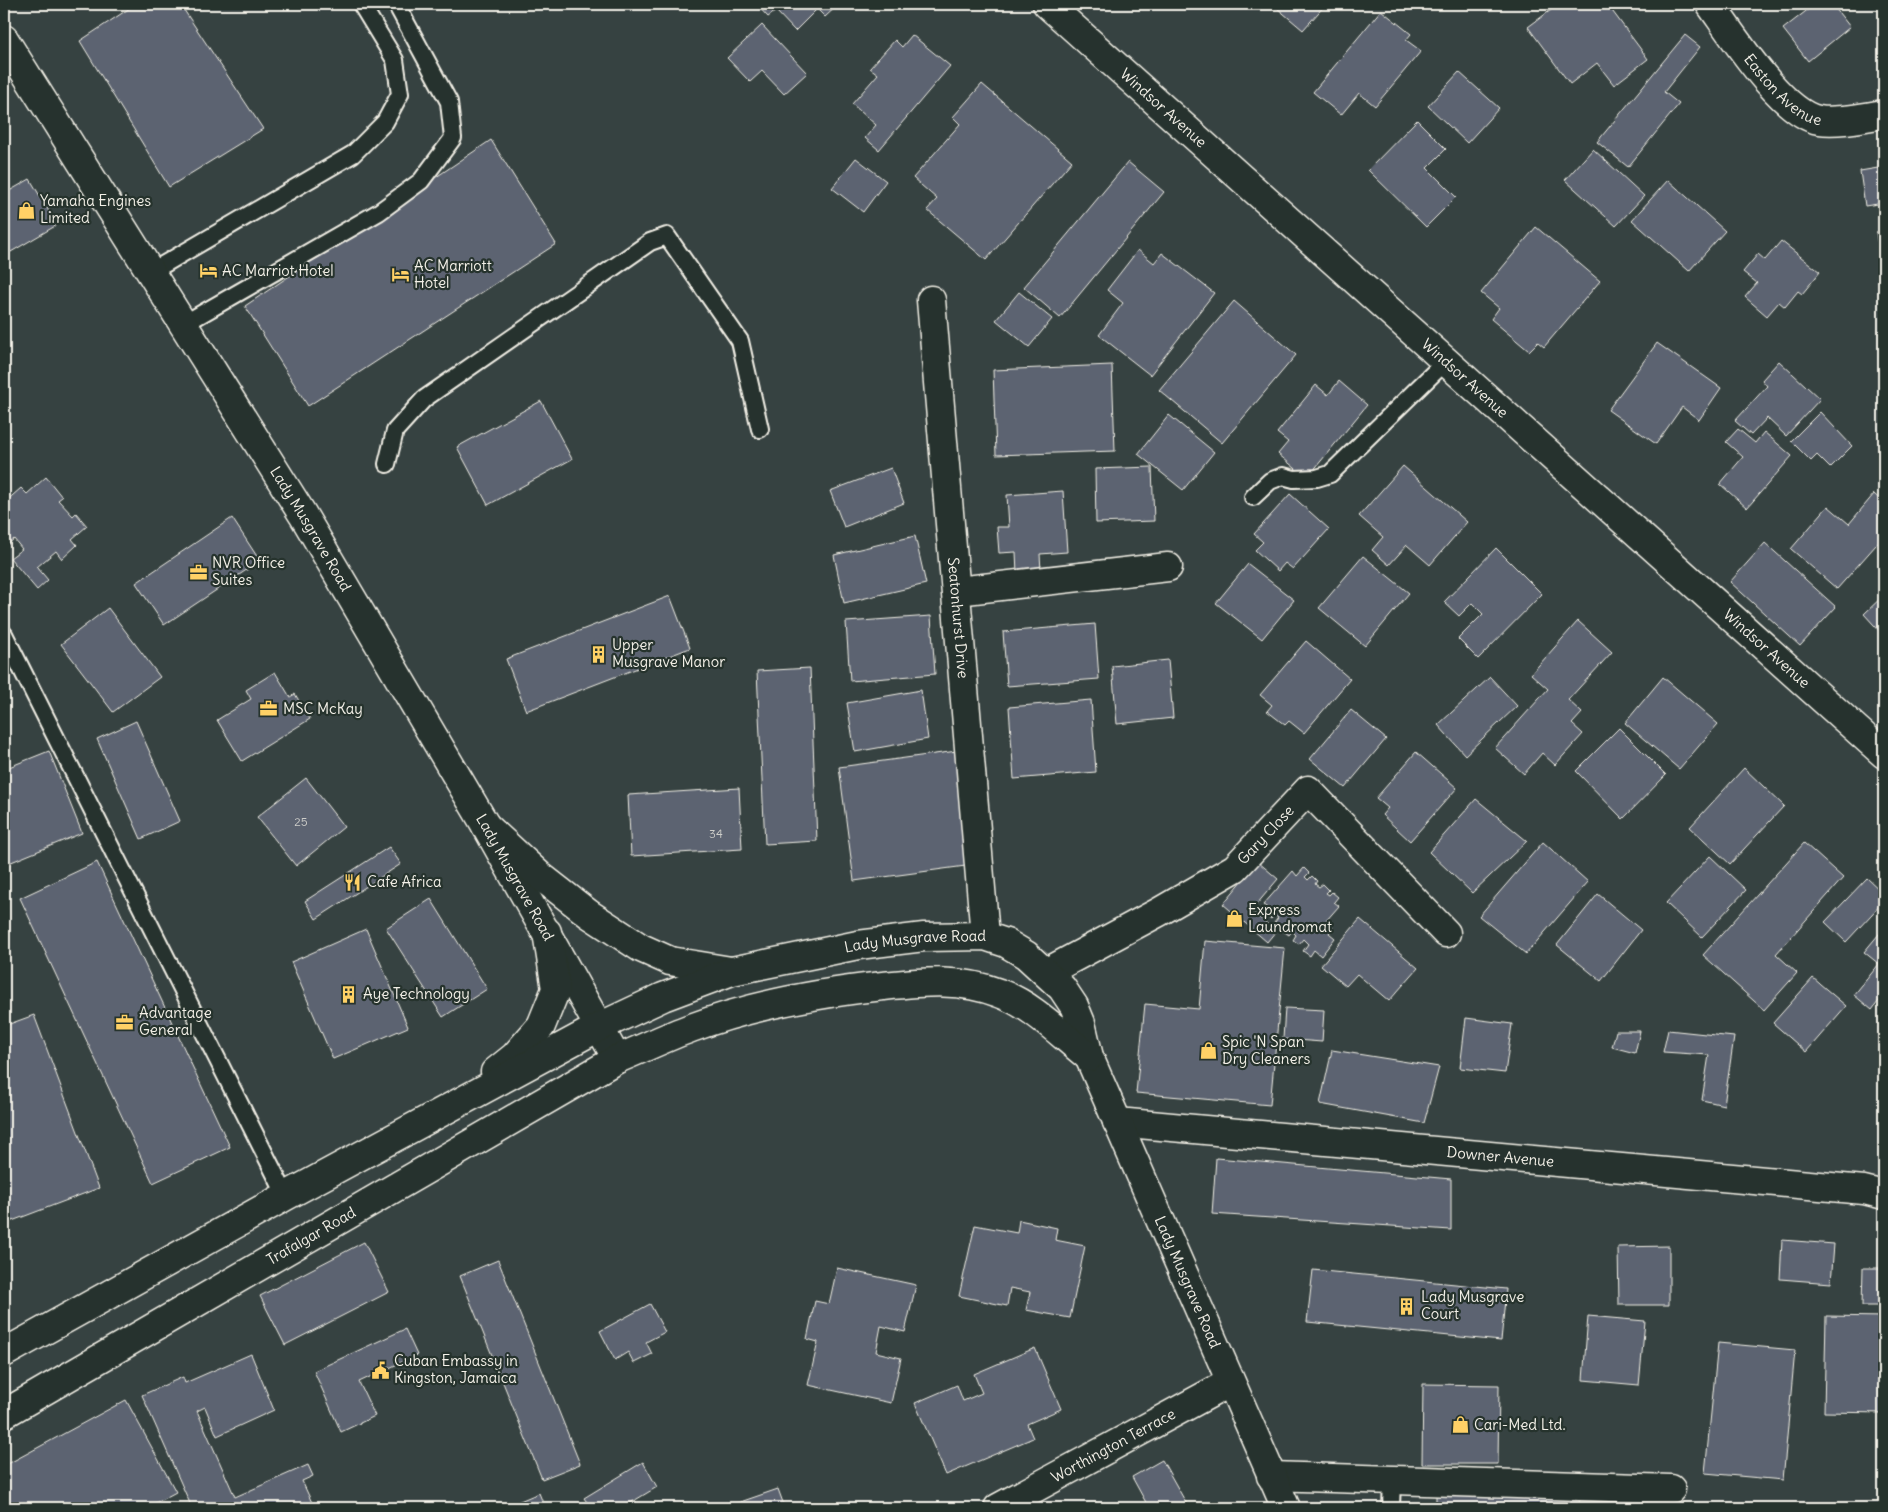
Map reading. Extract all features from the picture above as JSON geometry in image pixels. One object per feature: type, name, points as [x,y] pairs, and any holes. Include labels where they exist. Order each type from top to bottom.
[{"type":"main road","name":"Windsor Avenue","points":[[1047,4],[1884,754]]},
{"type":"main road","name":"Easton Avenue","points":[[1710,4],[1768,82],[1791,106],[1818,120],[1884,114]]},
{"type":"main road","name":"Lady Musgrave Road","points":[[4,39],[149,273],[303,515],[486,826],[617,1059],[692,1028],[791,1000],[860,988],[948,981],[972,984],[1001,993],[1029,1009],[1089,1057]]},
{"type":"main road","name":"Seatonhurst Drive","points":[[931,300],[985,936]]},
{"type":"main road","points":[[957,591],[1168,567]]},
{"type":"main road","name":"Gary Close","points":[[1047,972],[1159,912],[1235,868],[1308,790],[1446,932]]},
{"type":"main road","points":[[486,826],[546,881],[589,914],[641,948],[670,961],[732,971]]},
{"type":"main road","points":[[449,1108],[514,1056],[541,1026],[556,989],[546,932]]},
{"type":"main road","name":"Lady Musgrave Road","points":[[599,1027],[663,997],[732,971],[858,945],[924,937],[985,936],[1006,943],[1047,972],[1062,988],[1074,1006],[1089,1057],[1229,1383],[1286,1508]]},
{"type":"main road","points":[[4,1353],[286,1196],[599,1027]]},
{"type":"main road","name":"Trafalgar Road","points":[[4,1414],[617,1059]]},
{"type":"main road","name":"Downer Avenue","points":[[1117,1122],[1864,1190],[1884,1195]]},
{"type":"main road","name":"Worthington Terrace","points":[[998,1508],[1229,1383]]},
{"type":"main road","points":[[1271,1476],[1671,1489]]},
{"type":"lane","points":[[149,273],[353,154],[386,122],[400,94],[395,60],[361,4]]},
{"type":"lane","points":[[182,325],[379,212],[422,182],[453,138],[449,102],[396,4]]},
{"type":"lane","points":[[387,464],[395,431],[424,399],[650,242],[666,236],[740,341],[760,429]]},
{"type":"lane","points":[[1253,497],[1270,481],[1283,476],[1294,479],[1310,479],[1330,474],[1446,361]]},
{"type":"lane","points":[[4,634],[286,1196]]},
{"type":"lane","points":[[1391,1508],[1392,1479]]},
{"type":"building","points":[[136,4],[180,4],[263,129],[169,187],[80,41]]},
{"type":"building","points":[[756,4],[839,4],[825,17],[817,9],[795,31],[776,11],[768,17]]},
{"type":"building","points":[[1281,4],[1326,4],[1303,30],[1277,8]]},
{"type":"building","points":[[1559,4],[1607,4],[1648,59],[1614,85],[1597,63],[1570,84],[1528,27]]},
{"type":"building","points":[[1807,4],[1840,4],[1835,8],[1850,27],[1808,61],[1783,29],[1810,8]]},
{"type":"building","points":[[1381,10],[1411,34],[1406,40],[1421,51],[1375,106],[1359,93],[1341,115],[1313,92]]},
{"type":"building","points":[[762,25],[807,73],[784,94],[762,71],[750,82],[727,58]]},
{"type":"building","points":[[912,35],[950,66],[879,150],[865,138],[876,125],[852,104],[878,74],[870,68],[895,40],[902,47]]},
{"type":"building","points":[[1685,35],[1700,47],[1664,92],[1679,104],[1628,167],[1597,142]]},
{"type":"building","points":[[1459,72],[1499,108],[1467,143],[1428,106]]},
{"type":"building","points":[[982,84],[1072,161],[986,260],[927,210],[937,199],[913,178],[960,124],[953,117]]},
{"type":"building","points":[[1417,120],[1446,149],[1427,168],[1456,197],[1426,227],[1368,170]]},
{"type":"building","name":"AC Marriott Hotel","points":[[491,140],[556,244],[308,406],[245,306]]},
{"type":"building","points":[[1593,149],[1644,196],[1616,226],[1565,180]]},
{"type":"building","points":[[856,158],[886,181],[863,212],[832,188]]},
{"type":"building","points":[[1128,162],[1164,192],[1060,318],[1024,287]]},
{"type":"building","points":[[1884,167],[1884,203],[1865,206],[1860,171]]},
{"type":"building","name":"Yamaha Engines Limited","points":[[30,179],[57,225],[4,256],[4,194]]},
{"type":"building","points":[[1668,180],[1725,231],[1689,271],[1632,220]]},
{"type":"building","points":[[1536,227],[1600,281],[1544,347],[1538,342],[1529,351],[1491,319],[1499,308],[1481,293]]},
{"type":"building","points":[[1884,231],[1884,252],[1879,253],[1876,232]]},
{"type":"building","points":[[1781,241],[1820,272],[1802,294],[1798,291],[1785,307],[1779,302],[1767,316],[1745,297],[1757,283],[1743,272],[1758,254],[1765,260]]},
{"type":"building","points":[[1138,250],[1154,263],[1162,253],[1214,293],[1150,375],[1099,335],[1123,303],[1107,290]]},
{"type":"building","points":[[1019,292],[1052,319],[1029,347],[996,320]]},
{"type":"building","points":[[1234,301],[1296,355],[1222,443],[1159,390]]},
{"type":"building","points":[[1657,343],[1721,388],[1699,420],[1682,407],[1656,444],[1608,410]]},
{"type":"building","points":[[1779,361],[1820,399],[1786,436],[1767,418],[1751,435],[1735,421],[1767,386],[1762,380]]},
{"type":"building","points":[[1112,365],[1115,451],[996,455],[993,370]]},
{"type":"building","points":[[1339,381],[1367,405],[1307,478],[1278,454],[1288,442],[1277,433],[1316,385],[1328,395]]},
{"type":"building","points":[[541,401],[572,459],[488,505],[457,447]]},
{"type":"building","points":[[1820,412],[1852,446],[1830,468],[1817,455],[1811,461],[1791,441]]},
{"type":"building","points":[[1169,415],[1214,452],[1183,490],[1138,454]]},
{"type":"building","points":[[1738,429],[1755,443],[1764,432],[1792,456],[1747,508],[1720,484],[1743,457],[1726,442]]},
{"type":"building","points":[[1403,466],[1467,522],[1430,565],[1407,545],[1389,565],[1372,550],[1383,537],[1359,516]]},
{"type":"building","points":[[1152,467],[1154,521],[1096,523],[1095,469]]},
{"type":"building","points":[[891,468],[904,503],[844,527],[830,491]]},
{"type":"building","points":[[46,477],[62,497],[58,500],[73,516],[76,513],[87,526],[72,539],[77,545],[62,559],[56,551],[37,567],[48,580],[37,590],[10,558],[22,549],[14,539],[7,545],[4,541],[4,503],[21,488],[27,494]]},
{"type":"building","points":[[1063,491],[1067,552],[1040,554],[1041,571],[1017,573],[1016,552],[999,553],[997,527],[1009,527],[1007,495]]},
{"type":"building","points":[[1290,494],[1329,529],[1293,569],[1285,563],[1278,571],[1255,550],[1263,542],[1254,534]]},
{"type":"building","points":[[1874,494],[1884,503],[1884,536],[1837,589],[1791,549],[1828,506],[1849,524]]},
{"type":"building","name":"NVR Office Suites","points":[[232,518],[260,561],[164,625],[136,583]]},
{"type":"building","points":[[915,536],[926,584],[844,603],[834,555]]},
{"type":"building","points":[[1765,543],[1836,607],[1800,646],[1730,582]]},
{"type":"building","points":[[1496,548],[1542,594],[1478,659],[1458,639],[1483,614],[1472,603],[1459,616],[1444,602]]},
{"type":"building","points":[[1363,556],[1409,593],[1365,646],[1319,608]]},
{"type":"building","points":[[1248,564],[1294,600],[1262,639],[1216,603]]},
{"type":"building","points":[[1884,595],[1884,636],[1864,614]]},
{"type":"building","name":"Upper Musgrave Manor","points":[[670,596],[690,648],[526,711],[506,659]]},
{"type":"building","points":[[108,608],[160,677],[113,712],[61,644]]},
{"type":"building","points":[[931,616],[935,674],[850,681],[846,622]]},
{"type":"building","points":[[1578,621],[1612,652],[1568,700],[1582,713],[1572,724],[1583,734],[1555,765],[1542,753],[1524,774],[1495,748],[1548,689],[1531,674]]},
{"type":"building","points":[[1095,624],[1099,679],[1007,686],[1003,632]]},
{"type":"building","points":[[1306,641],[1350,679],[1304,733],[1289,721],[1285,725],[1267,711],[1272,705],[1260,695]]},
{"type":"building","points":[[1168,660],[1173,718],[1117,724],[1112,666]]},
{"type":"building","points":[[810,668],[817,841],[765,844],[757,671]]},
{"type":"building","name":"MSC McKay","points":[[275,672],[290,697],[295,694],[310,719],[242,761],[217,720],[251,699],[246,690]]},
{"type":"building","points":[[1490,677],[1517,706],[1465,755],[1438,725]]},
{"type":"building","points":[[1663,677],[1718,724],[1679,769],[1625,723]]},
{"type":"building","points":[[921,690],[928,739],[855,752],[847,703]]},
{"type":"building","points":[[1091,700],[1096,772],[1014,779],[1009,707]]},
{"type":"building","points":[[1351,710],[1386,739],[1345,788],[1310,759]]},
{"type":"building","points":[[136,721],[180,821],[141,839],[97,739]]},
{"type":"building","points":[[1619,728],[1666,775],[1623,819],[1576,771]]},
{"type":"building","points":[[49,751],[82,833],[4,865],[4,769]]},
{"type":"building","points":[[957,751],[973,865],[854,881],[839,767]]},
{"type":"building","points":[[1416,752],[1457,788],[1410,841],[1382,815],[1388,808],[1376,798]]},
{"type":"building","points":[[1744,768],[1784,806],[1730,864],[1690,827]]},
{"type":"building","points":[[306,778],[344,827],[296,866],[257,817]]},
{"type":"building","points":[[739,788],[742,849],[631,856],[628,795]]},
{"type":"building","points":[[1476,799],[1527,841],[1472,893],[1429,852]]},
{"type":"building","points":[[1543,842],[1588,882],[1526,954],[1479,916]]},
{"type":"building","points":[[1804,843],[1843,878],[1776,954],[1797,973],[1764,1010],[1703,955]]},
{"type":"building","name":"Cafe Africa","points":[[389,847],[401,864],[316,919],[305,901]]},
{"type":"building","points":[[1710,856],[1746,890],[1702,937],[1666,903]]},
{"type":"building","name":"Advantage General","points":[[97,862],[230,1147],[153,1183],[20,898]]},
{"type":"building","points":[[1258,862],[1278,879],[1251,911],[1276,931],[1267,942],[1223,904]]},
{"type":"building","points":[[1304,868],[1309,873],[1305,877],[1308,880],[1312,876],[1317,881],[1315,884],[1319,887],[1323,884],[1329,890],[1326,893],[1329,895],[1332,892],[1338,897],[1334,902],[1339,906],[1325,922],[1333,928],[1329,933],[1335,938],[1321,956],[1314,950],[1310,956],[1303,951],[1308,944],[1303,939],[1299,944],[1293,940],[1296,935],[1292,931],[1289,935],[1283,931],[1286,927],[1283,924],[1280,928],[1274,923],[1278,918],[1274,915],[1271,919],[1265,914],[1269,909],[1263,905],[1293,871],[1297,876]]},
{"type":"building","points":[[1867,878],[1884,894],[1884,901],[1846,942],[1825,922]]},
{"type":"building","points":[[1598,894],[1641,930],[1601,981],[1557,945]]},
{"type":"building","points":[[431,899],[487,989],[443,1017],[386,928]]},
{"type":"building","points":[[1360,919],[1418,968],[1389,1001],[1357,974],[1346,986],[1321,965]]},
{"type":"building","points":[[1884,928],[1884,994],[1872,1010],[1854,995],[1879,964],[1864,952]]},
{"type":"building","name":"Aye Technology","points":[[366,929],[408,1027],[333,1059],[291,962]]},
{"type":"building","name":"Spic 'N Span Dry Cleaners","points":[[1205,941],[1285,948],[1270,1105],[1136,1093],[1145,1004],[1199,1009]]},
{"type":"building","points":[[1813,978],[1846,1006],[1806,1052],[1773,1023]]},
{"type":"building","points":[[1285,1008],[1324,1010],[1322,1042],[1283,1039]]},
{"type":"building","points":[[34,1015],[99,1188],[4,1224],[4,1026]]},
{"type":"building","points":[[1466,1018],[1512,1024],[1505,1073],[1460,1068]]},
{"type":"building","points":[[1668,1030],[1734,1037],[1724,1105],[1702,1100],[1709,1055],[1663,1052]]},
{"type":"building","points":[[1616,1031],[1640,1031],[1635,1053],[1612,1047]]},
{"type":"building","points":[[1332,1050],[1439,1067],[1424,1123],[1320,1104]]},
{"type":"building","points":[[1216,1158],[1451,1179],[1451,1230],[1212,1214]]},
{"type":"building","points":[[1019,1220],[1057,1228],[1055,1240],[1085,1246],[1070,1318],[1026,1310],[1030,1292],[1010,1288],[1007,1306],[959,1296],[975,1225],[1017,1233]]},
{"type":"building","points":[[1782,1240],[1834,1244],[1831,1283],[1780,1279]]},
{"type":"building","points":[[364,1242],[389,1292],[285,1345],[260,1296]]},
{"type":"building","points":[[1669,1246],[1669,1305],[1619,1305],[1618,1247]]},
{"type":"building","points":[[498,1260],[580,1464],[542,1479],[460,1276]]},
{"type":"building","points":[[837,1268],[916,1285],[905,1332],[881,1326],[876,1352],[901,1358],[891,1403],[808,1385],[818,1342],[807,1339],[815,1301],[829,1304]]},
{"type":"building","points":[[1863,1268],[1884,1268],[1884,1306],[1862,1306]]},
{"type":"building","name":"Lady Musgrave Court","points":[[1313,1270],[1506,1289],[1501,1341],[1307,1322]]},
{"type":"building","points":[[650,1304],[665,1332],[646,1342],[652,1354],[634,1363],[628,1352],[615,1360],[600,1331]]},
{"type":"building","points":[[1588,1316],[1645,1321],[1639,1385],[1583,1380]]},
{"type":"building","points":[[1826,1316],[1884,1317],[1884,1413],[1824,1412]]},
{"type":"building","points":[[405,1329],[417,1355],[359,1382],[375,1416],[341,1432],[314,1371]]},
{"type":"building","points":[[1718,1343],[1795,1350],[1783,1480],[1705,1473]]},
{"type":"building","points":[[1035,1348],[1061,1409],[1027,1424],[1033,1438],[946,1475],[915,1403],[957,1385],[963,1401],[982,1393],[974,1374]]},
{"type":"building","points":[[251,1354],[274,1410],[217,1436],[205,1407],[197,1411],[235,1497],[308,1465],[313,1476],[302,1481],[314,1507],[192,1508],[142,1395],[183,1377],[185,1383]]},
{"type":"building","name":"Cari-Med Ltd.","points":[[1423,1384],[1499,1385],[1498,1464],[1422,1464]]},
{"type":"building","points":[[126,1400],[176,1492],[146,1508],[4,1508],[4,1466]]},
{"type":"building","points":[[1162,1460],[1189,1508],[1149,1508],[1132,1477]]},
{"type":"building","points":[[643,1462],[657,1487],[622,1508],[591,1508],[584,1498]]},
{"type":"building","points":[[778,1489],[785,1508],[723,1508]]},
{"type":"building","points":[[1436,1492],[1580,1495],[1579,1508],[1436,1508]]},
{"type":"building","points":[[539,1493],[545,1508],[509,1508],[508,1506]]},
{"type":"place","name":"Yamaha Engines Limited","points":[[26,210]]},
{"type":"place","name":"AC Marriot Hotel","points":[[208,271]]},
{"type":"place","name":"AC Marriott Hotel","points":[[400,275]]},
{"type":"place","name":"NVR Office Suites","points":[[198,572]]},
{"type":"place","name":"Upper Musgrave Manor","points":[[598,654]]},
{"type":"place","name":"MSC McKay","points":[[269,709]]},
{"type":"place","name":"Cafe Africa","points":[[353,882]]},
{"type":"place","name":"Express Laundromat","points":[[1234,919]]},
{"type":"place","name":"Aye Technology","points":[[349,994]]},
{"type":"place","name":"Advantage General","points":[[125,1022]]},
{"type":"place","name":"Spic 'N Span Dry Cleaners","points":[[1208,1051]]},
{"type":"place","name":"Lady Musgrave Court","points":[[1407,1306]]},
{"type":"place","name":"Cuban Embassy in Kingston, Jamaica","points":[[380,1370]]},
{"type":"place","name":"Cari-Med Ltd.","points":[[1460,1425]]}]
